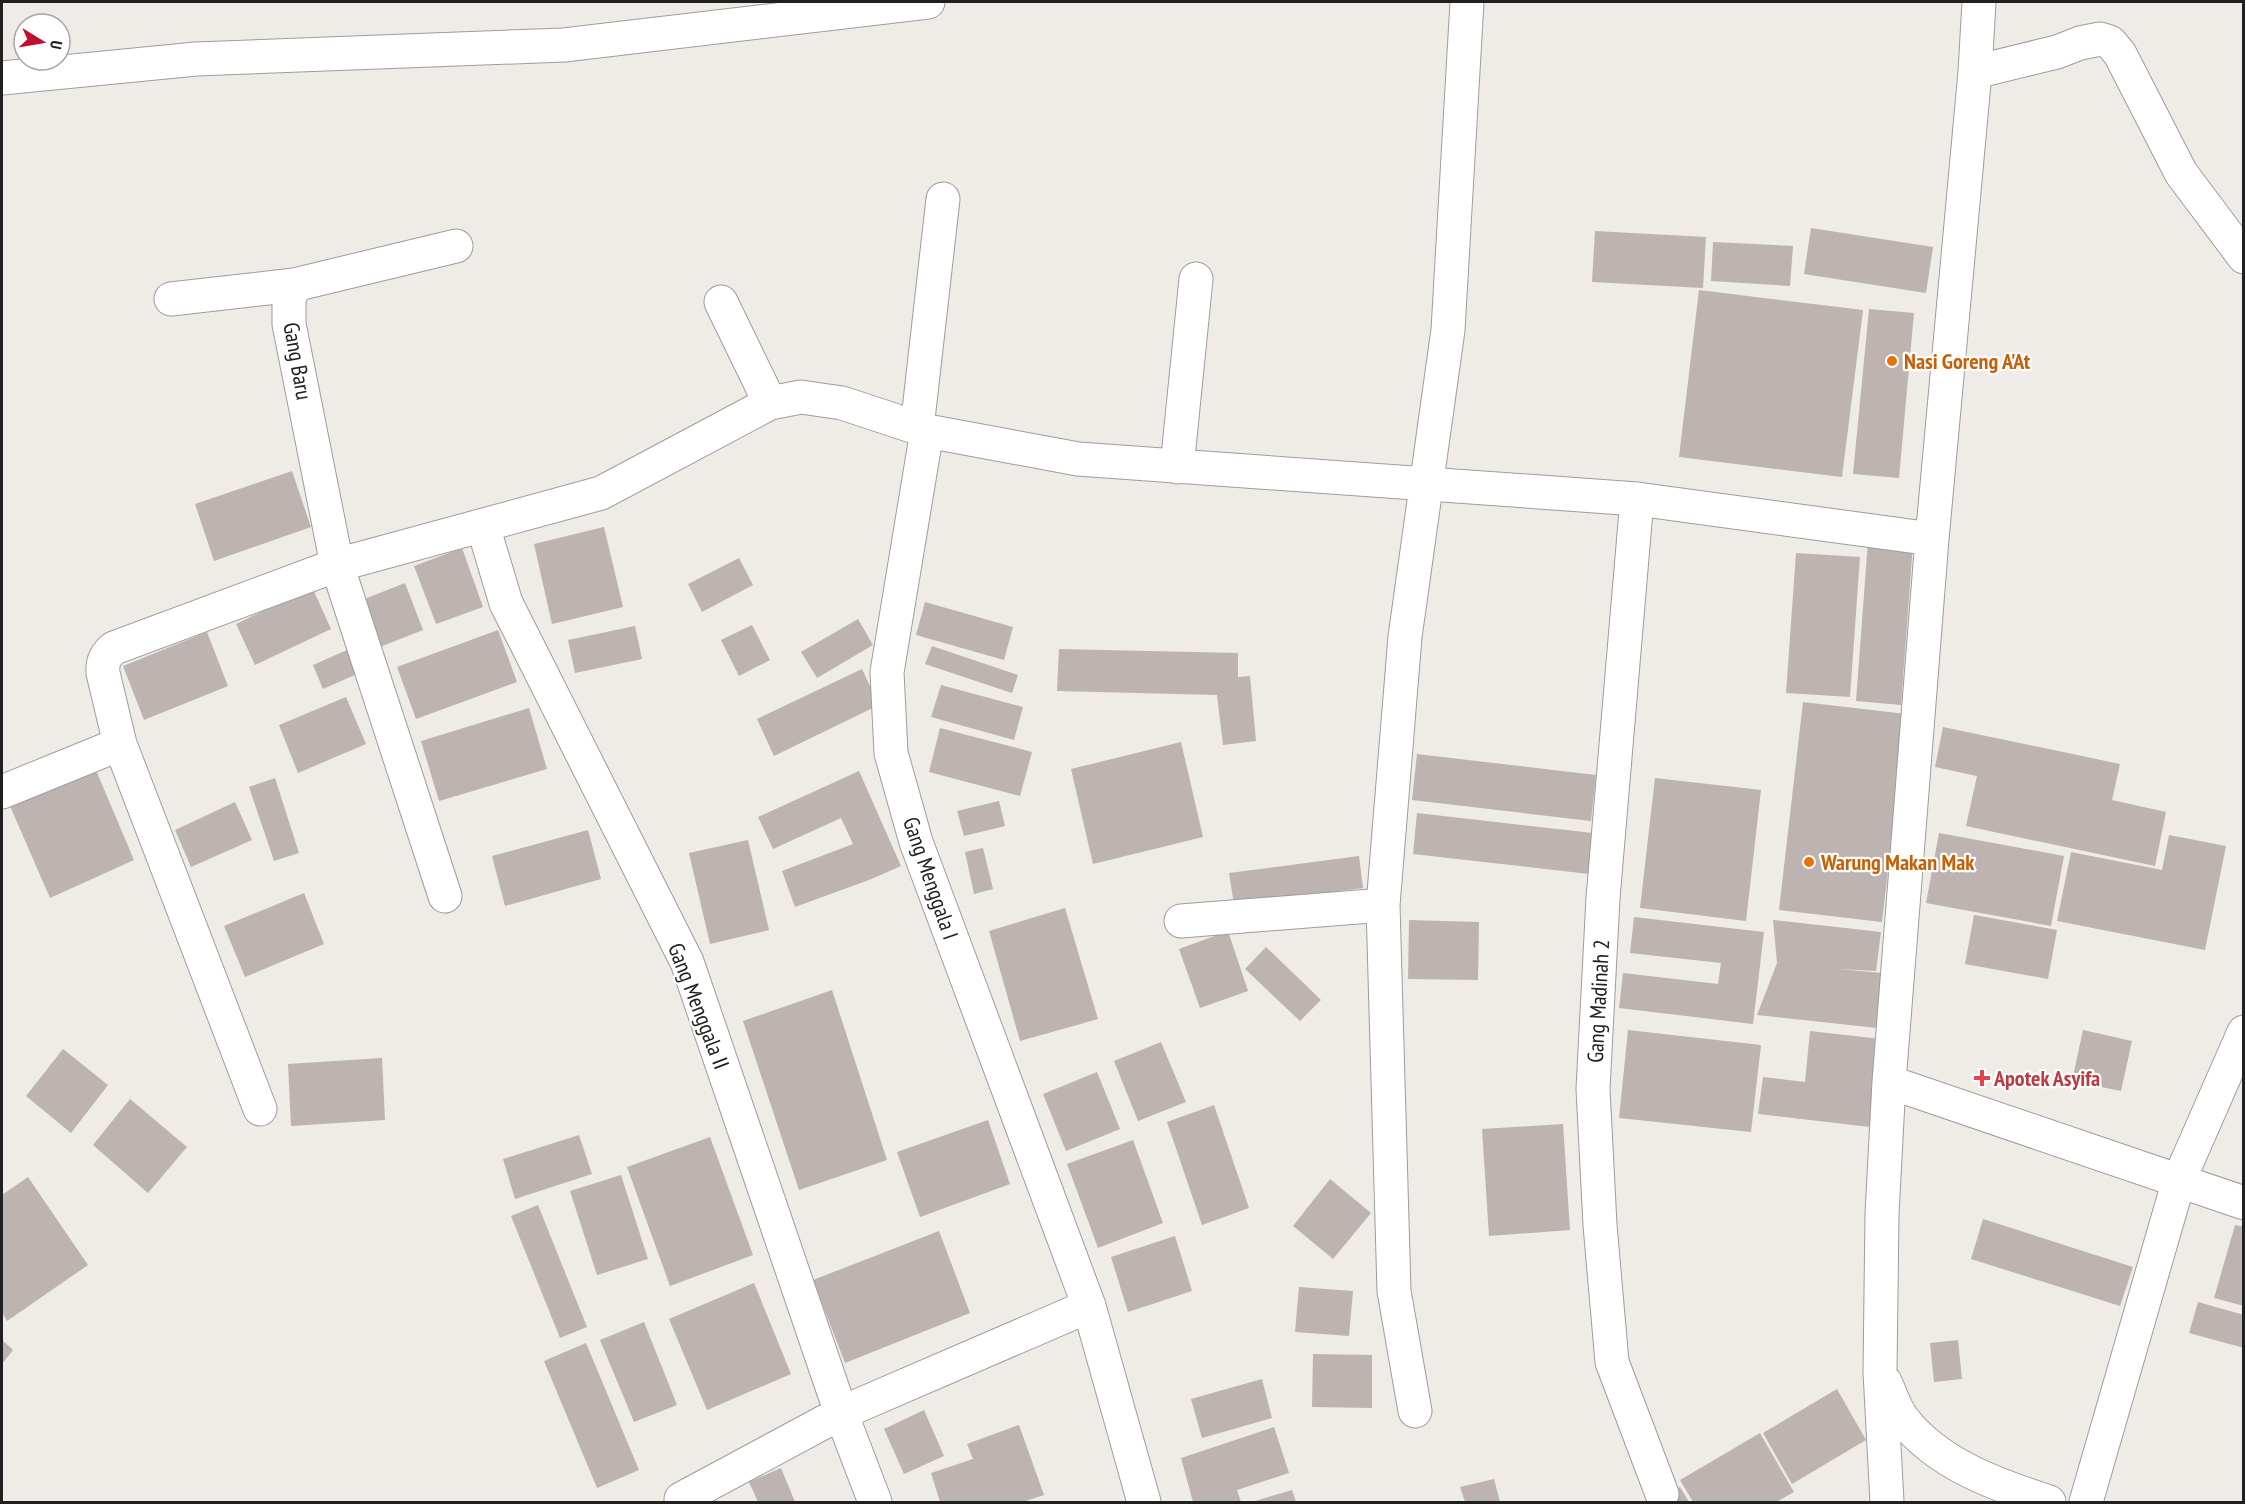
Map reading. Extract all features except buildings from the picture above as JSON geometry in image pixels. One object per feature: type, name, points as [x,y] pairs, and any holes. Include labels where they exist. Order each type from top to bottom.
[{"type":"street","points":[[2,78],[196,59],[564,45],[928,2]]},
{"type":"street","points":[[1415,1411],[1394,1291],[1383,905],[1405,637],[1448,330],[1467,2]]},
{"type":"street","points":[[1881,1499],[1882,1214],[1889,1082],[1932,539],[1975,72],[1979,2]]},
{"type":"street","points":[[1975,72],[2056,52],[2080,43],[2100,39],[2110,42],[2120,54],[2181,173],[2244,256]]},
{"type":"street","name":"Gang Menggala I","points":[[943,199],[922,429],[886,672],[891,753],[915,842],[1089,1306],[1144,1503]]},
{"type":"street","points":[[171,299],[294,285],[456,246]]},
{"type":"street","points":[[1177,467],[1196,279]]},
{"type":"street","name":"Gang Baru","points":[[294,285],[289,300],[290,324],[337,565],[445,896]]},
{"type":"street","points":[[721,302],[770,403]]},
{"type":"street","points":[[260,1108],[120,744],[103,673],[102,663],[108,653],[114,648],[337,565],[601,493],[770,403],[801,397],[842,403],[922,429],[1078,459],[1637,499],[1932,539]]},
{"type":"street","name":"Gang Madinah 2","points":[[1637,499],[1603,898],[1593,1089],[1600,1225],[1612,1362],[1662,1494]]},
{"type":"street","name":"Gang Menggala II","points":[[483,526],[506,603],[687,962],[841,1413],[875,1503]]},
{"type":"street","points":[[2,792],[120,744]]},
{"type":"street","points":[[1181,921],[1383,905]]},
{"type":"street","points":[[2086,1503],[2179,1180],[2244,1032]]},
{"type":"street","points":[[1889,1082],[2244,1203]]},
{"type":"street","points":[[681,1499],[841,1413],[1089,1306]]},
{"type":"street","points":[[1880,1372],[1903,1418],[1934,1450],[2003,1487],[2049,1503]]},
{"type":"place","name":"Nasi Goreng A'At","points":[[1892,361]]},
{"type":"place","name":"Warung Makan Mak","points":[[1809,862]]},
{"type":"place","name":"Apotek Asyifa","points":[[1982,1078]]}]
